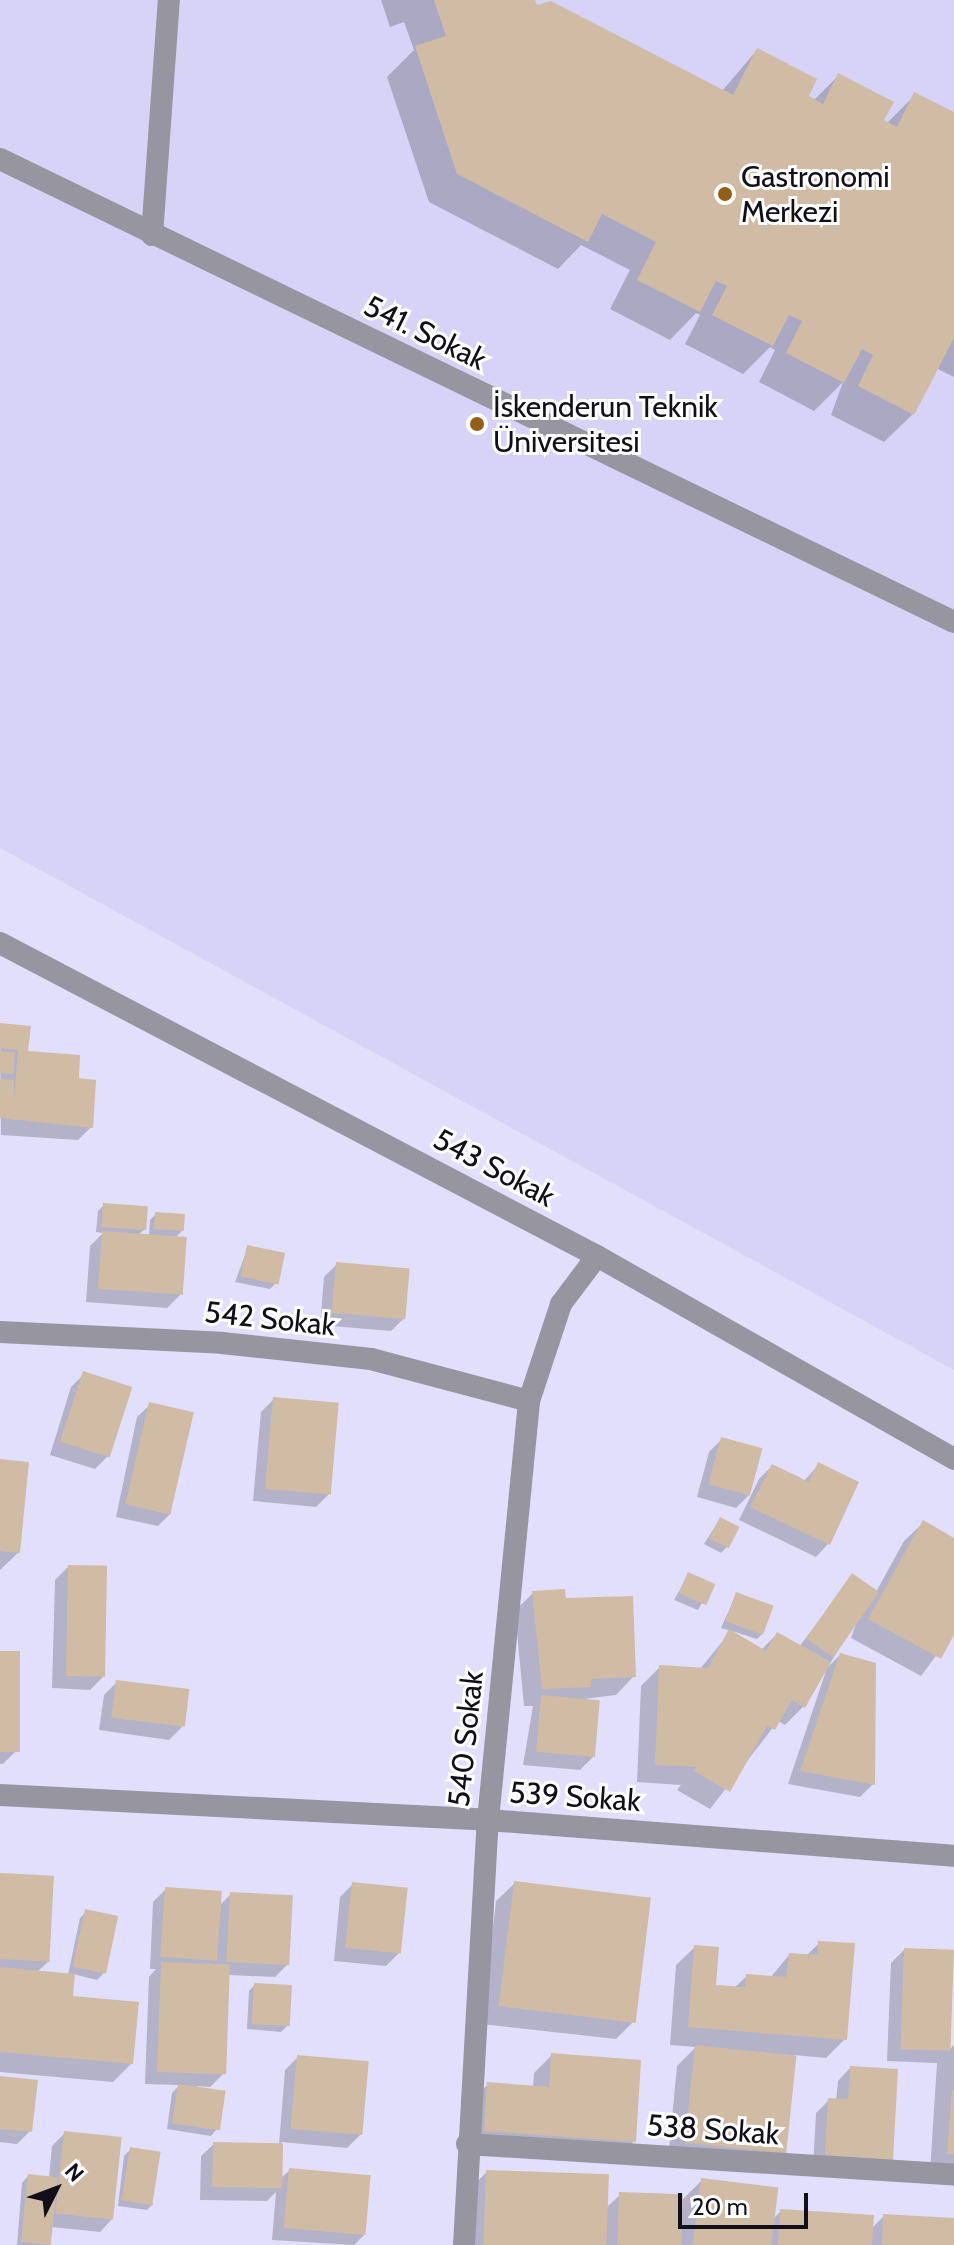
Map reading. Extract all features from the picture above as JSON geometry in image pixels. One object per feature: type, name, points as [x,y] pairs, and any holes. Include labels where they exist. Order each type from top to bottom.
[{"type":"street","points":[[152,235],[169,0]]},
{"type":"street","name":"541. Sokak","points":[[0,159],[954,622]]},
{"type":"street","name":"543 Sokak","points":[[0,943],[597,1256],[954,1459]]},
{"type":"street","name":"540 Sokak","points":[[464,2245],[467,2144],[488,1820],[529,1401],[561,1304],[597,1256]]},
{"type":"street","name":"542 Sokak","points":[[0,1332],[222,1343],[371,1359],[529,1401]]},
{"type":"street","name":"539 Sokak","points":[[0,1795],[488,1820],[954,1856]]},
{"type":"street","name":"538 Sokak","points":[[467,2144],[954,2175]]},
{"type":"shaded area","name":"İskenderun Teknik Üniversitesi","points":[[0,0],[954,0],[954,1370],[0,848]]},
{"type":"building","name":"Gastronomi Merkezi","points":[[434,0],[535,0],[537,5],[551,1],[733,95],[757,48],[817,79],[809,96],[823,104],[838,73],[894,102],[884,120],[897,127],[914,92],[954,112],[954,338],[914,415],[858,386],[873,355],[862,349],[844,383],[786,353],[802,321],[789,315],[773,346],[712,315],[727,286],[716,281],[700,312],[637,280],[656,242],[602,214],[588,242],[457,174],[415,46],[446,36]]},
{"type":"building","points":[[0,1023],[31,1026],[28,1051],[80,1055],[79,1078],[96,1080],[93,1128],[0,1118],[0,1079],[14,1080],[14,1100],[18,1050],[0,1048]]},
{"type":"building","points":[[0,1051],[15,1052],[13,1074],[0,1073]]},
{"type":"building","points":[[103,1203],[148,1206],[146,1230],[101,1227]]},
{"type":"building","points":[[155,1212],[185,1214],[184,1231],[154,1229]]},
{"type":"building","points":[[102,1231],[187,1237],[183,1295],[98,1289]]},
{"type":"building","points":[[247,1245],[285,1253],[278,1284],[240,1276]]},
{"type":"building","points":[[336,1262],[410,1268],[405,1319],[332,1313]]},
{"type":"building","points":[[83,1371],[132,1387],[110,1457],[60,1441]]},
{"type":"building","points":[[273,1397],[339,1403],[331,1494],[265,1489]]},
{"type":"building","points":[[149,1402],[194,1412],[170,1515],[125,1504]]},
{"type":"building","points":[[721,1437],[763,1448],[750,1495],[708,1484]]},
{"type":"building","points":[[0,1459],[29,1462],[20,1553],[0,1551]]},
{"type":"building","points":[[818,1462],[859,1482],[830,1545],[750,1507],[772,1464],[809,1482]]},
{"type":"building","points":[[720,1517],[740,1527],[729,1548],[709,1538]]},
{"type":"building","points":[[923,1520],[954,1538],[954,1635],[941,1659],[868,1619]]},
{"type":"building","points":[[68,1565],[107,1566],[105,1677],[66,1676]]},
{"type":"building","points":[[688,1572],[715,1584],[706,1605],[679,1593]]},
{"type":"building","points":[[852,1573],[879,1592],[833,1657],[806,1639]]},
{"type":"building","points":[[565,1589],[566,1598],[633,1596],[636,1677],[591,1679],[591,1687],[542,1689],[532,1591]]},
{"type":"building","points":[[736,1592],[774,1606],[763,1635],[725,1621]]},
{"type":"building","points":[[729,1629],[766,1651],[777,1632],[831,1662],[805,1708],[792,1700],[775,1730],[767,1726],[730,1792],[694,1771],[697,1767],[655,1765],[659,1665],[708,1668]]},
{"type":"building","points":[[0,1651],[20,1651],[20,1752],[0,1752]]},
{"type":"building","points":[[840,1653],[876,1663],[875,1785],[800,1771]]},
{"type":"building","points":[[116,1680],[189,1689],[185,1727],[111,1718]]},
{"type":"building","points":[[541,1695],[600,1700],[595,1757],[536,1752]]},
{"type":"building","points":[[0,1873],[54,1876],[49,1962],[0,1959]]},
{"type":"building","points":[[514,1881],[651,1898],[636,2023],[499,2006]]},
{"type":"building","points":[[352,1882],[408,1888],[401,1953],[345,1948]]},
{"type":"building","points":[[165,1887],[222,1891],[217,1961],[160,1957]]},
{"type":"building","points":[[230,1892],[293,1895],[289,1965],[226,1962]]},
{"type":"building","points":[[85,1909],[118,1916],[106,1974],[73,1967]]},
{"type":"building","points":[[818,1941],[855,1943],[847,2040],[688,2027],[694,1945],[719,1947],[716,1985],[745,1987],[746,1974],[786,1977],[789,1953],[818,1955]]},
{"type":"building","points":[[904,1948],[954,1950],[950,2051],[900,2049]]},
{"type":"building","points":[[161,1962],[230,1964],[226,2074],[157,2072]]},
{"type":"building","points":[[0,1967],[75,1974],[73,1996],[139,2002],[133,2064],[0,2052]]},
{"type":"building","points":[[254,1983],[292,1985],[290,2026],[252,2024]]},
{"type":"building","points":[[695,2045],[796,2056],[786,2153],[685,2142]]},
{"type":"building","points":[[551,2053],[641,2060],[636,2142],[484,2131],[487,2082],[549,2087]]},
{"type":"building","points":[[297,2055],[369,2061],[362,2135],[291,2129]]},
{"type":"building","points":[[850,2066],[898,2069],[893,2160],[825,2155],[828,2098],[848,2099]]},
{"type":"building","points":[[0,2076],[38,2080],[32,2132],[0,2129]]},
{"type":"building","points":[[178,2084],[226,2091],[220,2130],[172,2124]]},
{"type":"building","points":[[952,2090],[954,2154],[947,2154]]},
{"type":"building","points":[[64,2131],[122,2137],[113,2220],[55,2214]]},
{"type":"building","points":[[213,2142],[283,2143],[282,2188],[212,2187]]},
{"type":"building","points":[[130,2147],[161,2152],[152,2205],[122,2200]]},
{"type":"building","points":[[289,2168],[371,2175],[365,2235],[284,2228]]},
{"type":"building","points":[[486,2170],[609,2174],[606,2245],[483,2245]]},
{"type":"building","points":[[28,2174],[58,2177],[51,2245],[21,2242]]},
{"type":"building","points":[[701,2178],[778,2188],[771,2245],[693,2245]]},
{"type":"building","points":[[619,2192],[683,2194],[681,2245],[617,2245]]},
{"type":"building","points":[[780,2209],[874,2215],[872,2245],[778,2245]]},
{"type":"building","points":[[883,2214],[954,2218],[954,2245],[882,2245]]},
{"type":"place","name":"Gastronomi Merkezi","points":[[725,194]]},
{"type":"place","name":"İskenderun Teknik Üniversitesi","points":[[477,424]]}]
